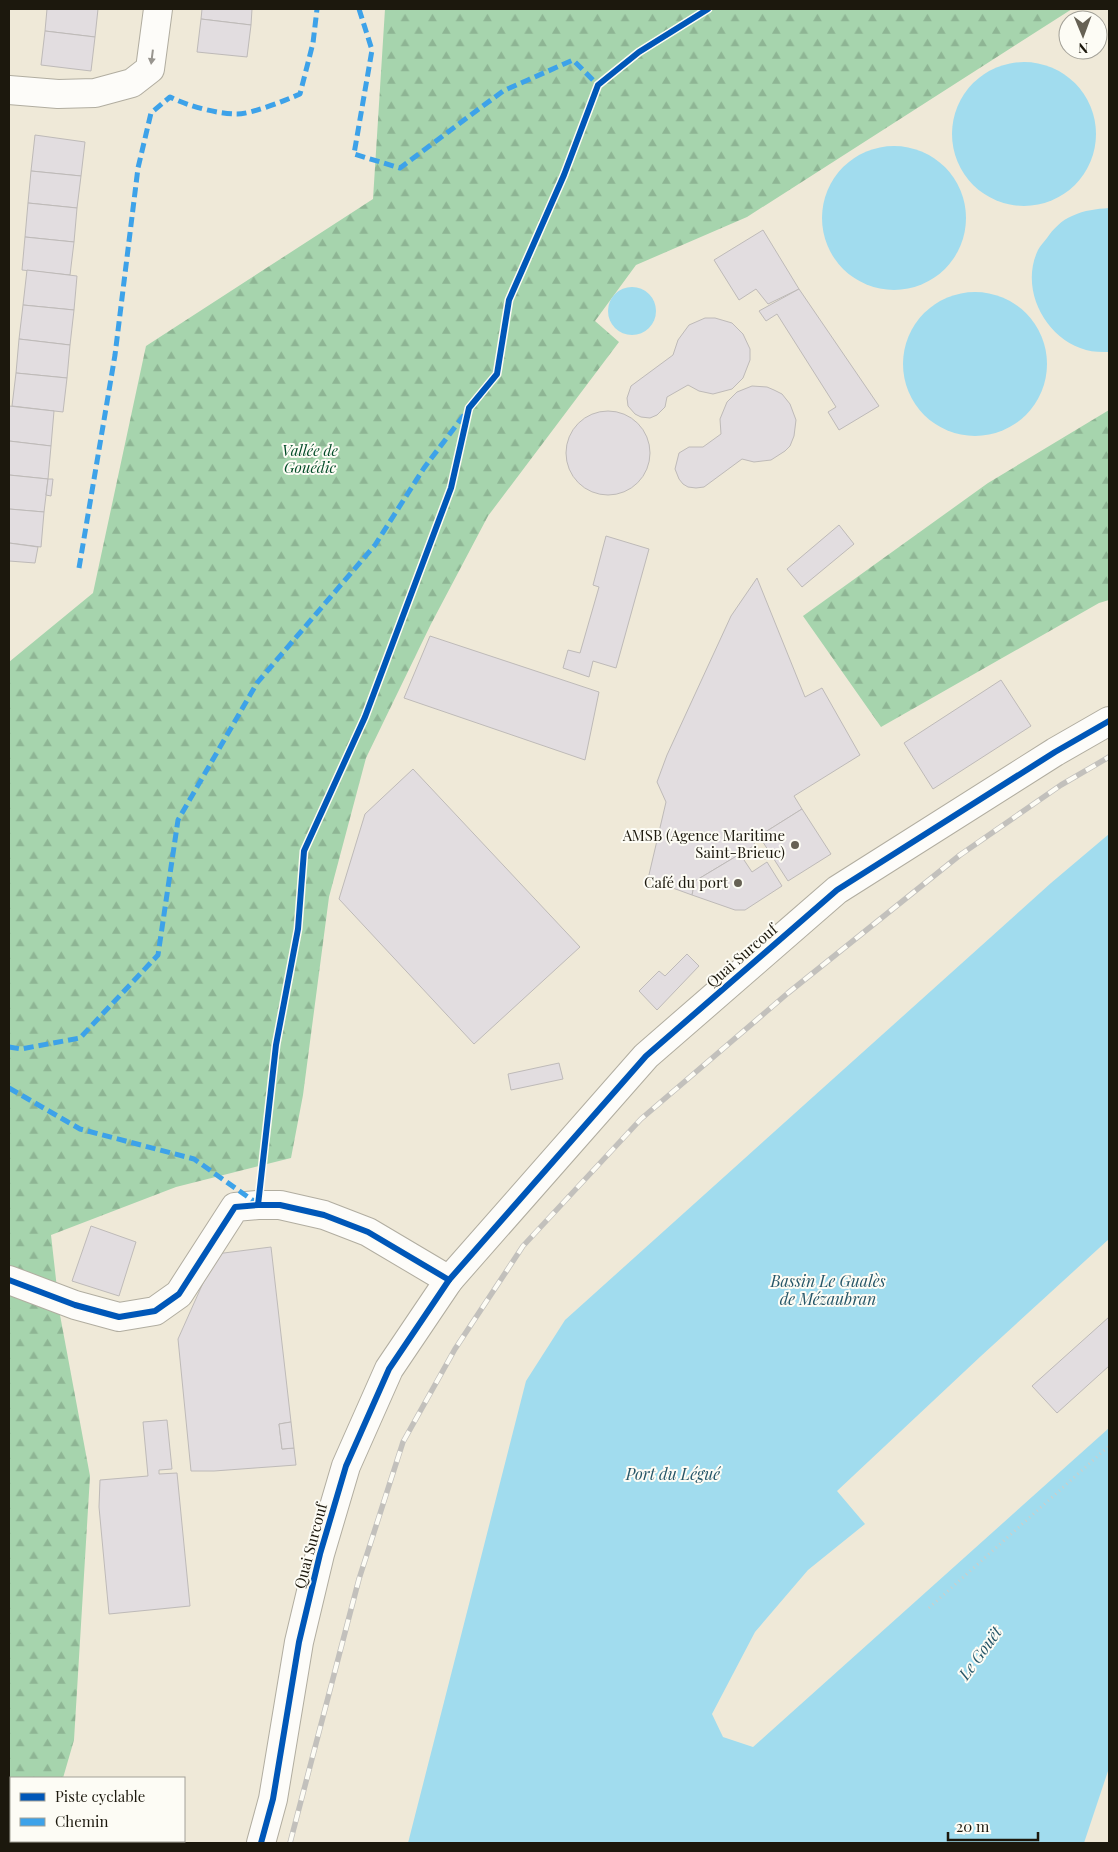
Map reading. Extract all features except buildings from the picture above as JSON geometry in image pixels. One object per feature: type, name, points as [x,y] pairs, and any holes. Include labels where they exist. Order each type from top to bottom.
[{"type":"street","points":[[9,90],[58,94],[95,93],[132,83],[150,68],[158,9]]},
{"type":"street","name":"Quai Surcouf","points":[[261,1843],[273,1799],[299,1642],[320,1554],[346,1466],[389,1370],[449,1280],[646,1056],[837,890],[1055,752],[1109,721]]},
{"type":"street","points":[[9,1280],[75,1305],[118,1317],[155,1311],[180,1294],[235,1207],[258,1204],[280,1205],[324,1215],[368,1232],[449,1280]]},
{"type":"path","points":[[930,1608],[1109,1446]]},
{"type":"green space","name":"Vallée de Gouédic","points":[[385,9],[1072,9],[1058,10],[1058,18],[747,217],[636,265],[595,321],[619,342],[488,516],[431,624],[366,758],[329,897],[303,1095],[291,1158],[176,1187],[51,1235],[60,1315],[90,1476],[74,1740],[63,1777],[10,1777],[10,1842],[44,1842],[9,1843],[9,662],[93,593],[146,346],[373,199]]},
{"type":"green space","points":[[1109,410],[1109,600],[1099,603],[881,727],[803,616],[988,483]]},
{"type":"water","points":[[1024,62],[1052,67],[1075,83],[1091,106],[1096,134],[1091,162],[1075,185],[1052,201],[1024,206],[996,201],[973,185],[957,162],[952,134],[957,106],[973,83],[996,67]]},
{"type":"water","points":[[894,146],[922,151],[945,167],[961,190],[966,218],[961,246],[945,269],[922,285],[894,290],[866,285],[843,269],[827,246],[822,218],[827,190],[843,167],[866,151]]},
{"type":"water","points":[[1109,208],[1109,352],[1095,352],[1072,344],[1048,324],[1034,296],[1032,281],[1033,265],[1039,248],[1061,222],[1081,212]]},
{"type":"water","points":[[627,287],[637,287],[646,291],[652,297],[655,302],[655,320],[646,331],[637,335],[627,335],[618,331],[612,325],[608,316],[608,306],[612,297],[618,291]]},
{"type":"water","points":[[975,292],[1003,297],[1026,313],[1042,336],[1047,364],[1042,392],[1026,415],[1003,431],[975,436],[947,431],[924,415],[908,392],[903,364],[908,336],[924,313],[947,297]]},
{"type":"water","name":"Port du Légué","points":[[1109,834],[1109,1239],[837,1491],[865,1524],[808,1570],[755,1632],[712,1714],[723,1737],[753,1747],[1109,1428],[1109,1768],[1084,1843],[408,1843],[526,1381],[565,1320],[1051,883]]},
{"type":"railway","points":[[290,1843],[359,1579],[403,1442],[455,1349],[523,1246],[641,1119],[788,993],[960,855],[1061,785],[1109,757]]},
{"type":"marked path","points":[[79,568],[115,355],[138,168],[151,113],[170,97],[203,109],[237,114],[260,109],[300,94],[313,43],[317,9]]},
{"type":"marked path","points":[[359,9],[372,50],[354,154],[400,168],[503,91],[573,60],[598,85]]},
{"type":"marked path","points":[[9,1047],[21,1049],[80,1038],[158,955],[178,820],[257,683],[375,545],[424,468],[464,415]]},
{"type":"marked path","points":[[9,1088],[80,1129],[194,1159],[258,1204]]},
{"type":"cycle path","points":[[258,1205],[276,1045],[298,929],[304,851],[365,717],[451,488],[469,408],[497,374],[509,300],[564,175],[598,85],[639,52],[708,9]]},
{"type":"cycle path","points":[[261,1843],[273,1799],[299,1642],[320,1554],[346,1466],[389,1369],[449,1280],[646,1056],[837,890],[1055,752],[1109,721]]},
{"type":"cycle path","points":[[9,1280],[75,1305],[119,1317],[155,1311],[179,1294],[235,1207],[258,1205],[280,1205],[324,1215],[368,1232],[449,1280]]},
{"type":"place","name":"AMSB (Agence Maritime Saint-Brieuc)","points":[[795,845]]},
{"type":"place","name":"Café du port","points":[[738,883]]},
{"type":"water label","name":"Bassin Le Gualès de Mézaubran","points":[[828,1290]]},
{"type":"water label","name":"Le Gouët","points":[[980,1653]]}]
